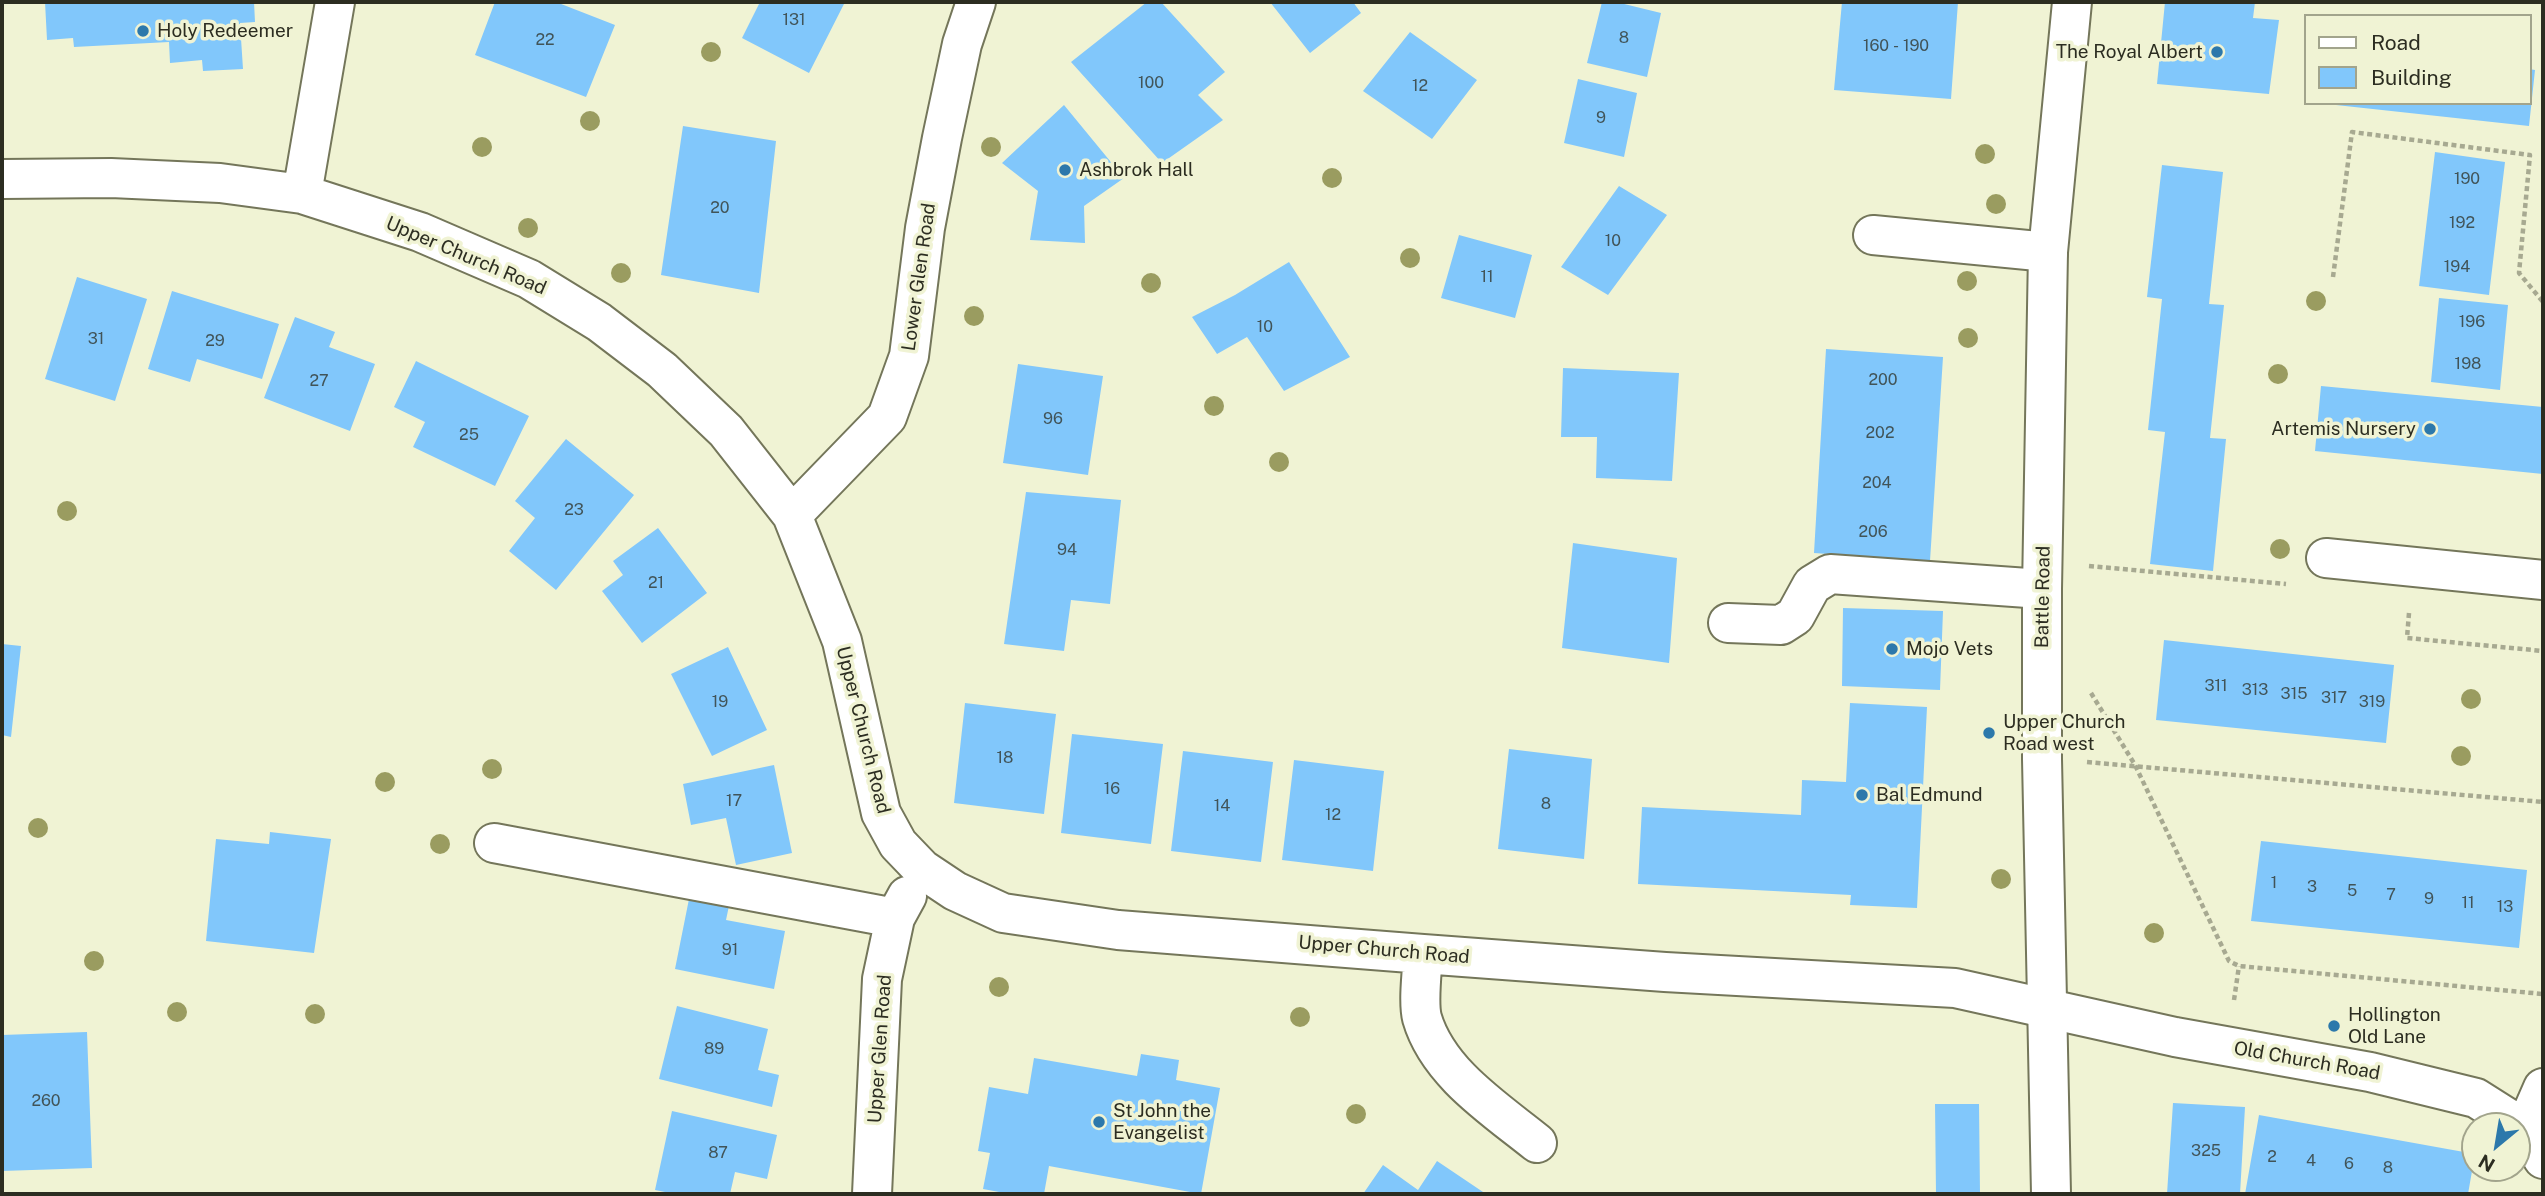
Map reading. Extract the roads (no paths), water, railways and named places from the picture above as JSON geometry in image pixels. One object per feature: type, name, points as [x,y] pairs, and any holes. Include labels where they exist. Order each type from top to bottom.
[{"type":"street","points":[[302,194],[335,2]]},
{"type":"street","name":"Lower Glen Road","points":[[792,515],[887,417],[909,356],[925,228],[962,44],[975,2]]},
{"type":"street","name":"Battle Road","points":[[2051,1194],[2042,759],[2042,589],[2048,252],[2072,2]]},
{"type":"street","name":"Upper Church Road","points":[[2,179],[111,178],[220,183],[302,194],[420,232],[529,279],[599,321],[662,370],[726,431],[792,515],[842,641],[881,813],[898,844],[922,869],[955,891],[1003,913],[1118,930],[1665,972],[1955,988],[2046,1010]]},
{"type":"street","points":[[1872,235],[2048,252]]},
{"type":"street","points":[[2326,558],[2543,580]]},
{"type":"street","points":[[1728,622],[1781,625],[1795,616],[1812,585],[1830,574],[2042,589]]},
{"type":"street","points":[[494,843],[895,918]]},
{"type":"street","name":"Upper Glen Road","points":[[872,1194],[882,979],[895,918],[922,869]]},
{"type":"street","points":[[1423,954],[1421,1016],[1437,1052],[1466,1084],[1537,1143]]},
{"type":"street","name":"Old Church Road","points":[[2046,1010],[2175,1037],[2370,1072],[2476,1098],[2534,1144]]},
{"type":"street","points":[[2534,1144],[2543,1088]]},
{"type":"place","name":"Holy Redeemer","points":[[143,31]]},
{"type":"place","name":"The Royal Albert","points":[[2217,52]]},
{"type":"place","name":"Ashbrok Hall","points":[[1065,170]]},
{"type":"place","name":"Artemis Nursery","points":[[2430,429]]},
{"type":"place","name":"Mojo Vets","points":[[1892,649]]},
{"type":"place","name":"Upper Church Road west","points":[[1989,733]]},
{"type":"place","name":"Bal Edmund","points":[[1862,795]]},
{"type":"place","name":"Hollington Old Lane","points":[[2334,1026]]},
{"type":"place","name":"St John the Evangelist","points":[[1099,1122]]}]
